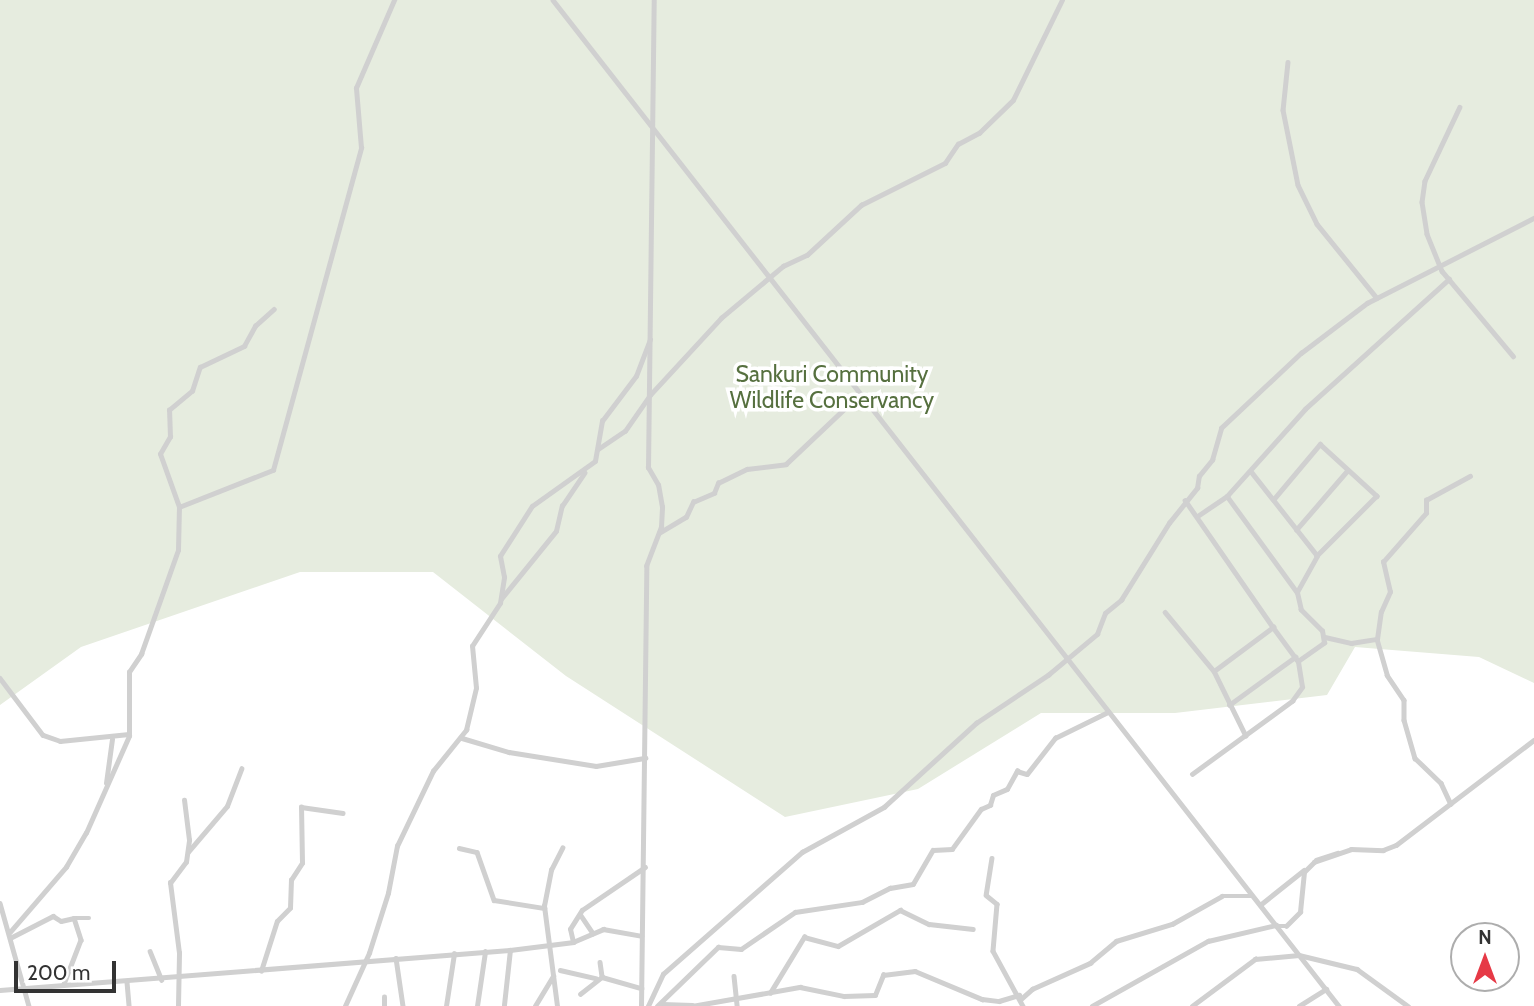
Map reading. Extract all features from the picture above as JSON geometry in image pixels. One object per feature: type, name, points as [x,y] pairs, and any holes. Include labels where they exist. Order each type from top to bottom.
[{"type":"street","points":[[179,506],[273,470],[361,148],[356,88],[394,0]]},
{"type":"street","points":[[553,0],[1339,1006]]},
{"type":"street","points":[[641,1006],[645,867],[646,566],[659,533],[662,498],[648,468],[654,0]]},
{"type":"street","points":[[598,449],[625,431],[650,395],[721,318],[769,279],[807,255],[861,205],[929,173],[945,163],[958,144],[979,133],[1013,100],[1062,0]]},
{"type":"street","points":[[1288,62],[1283,122],[1298,185],[1317,224],[1377,298]]},
{"type":"street","points":[[1460,107],[1423,190],[1427,234],[1449,279],[1513,356]]},
{"type":"street","points":[[648,1006],[663,974],[802,852],[884,807],[976,723],[1097,634],[1105,613],[1121,600],[1185,500],[1197,488],[1199,476],[1212,460],[1221,428],[1301,353],[1377,298],[1441,263],[1534,218]]},
{"type":"street","points":[[1199,515],[1227,496],[1306,410],[1449,279]]},
{"type":"street","points":[[11,934],[66,867],[86,833],[130,734],[129,672],[141,654],[177,554],[179,506],[160,454],[170,437],[169,410],[191,391],[200,367],[244,346],[255,326],[274,309]]},
{"type":"street","points":[[345,1006],[365,961],[388,894],[397,846],[433,771],[462,738],[476,688],[471,646],[501,599],[556,531],[562,506],[598,449],[602,421],[636,376],[650,339]]},
{"type":"street","points":[[659,533],[686,517],[693,502],[714,493],[718,484],[747,469],[786,464],[859,395]]},
{"type":"street","points":[[1273,500],[1320,444],[1346,471],[1377,496],[1317,556],[1297,592]]},
{"type":"street","points":[[501,599],[500,556],[525,515],[544,495],[586,470]]},
{"type":"street","points":[[1296,530],[1346,471]]},
{"type":"street","points":[[1251,472],[1317,556]]},
{"type":"street","points":[[1451,804],[1441,783],[1415,758],[1404,720],[1404,700],[1387,675],[1377,639],[1381,612],[1390,592],[1383,562],[1426,513],[1426,500],[1470,476]]},
{"type":"street","points":[[1227,496],[1297,592],[1301,610],[1325,637],[1351,643],[1377,639]]},
{"type":"street","points":[[1185,500],[1199,515],[1297,659],[1302,687],[1292,701],[1192,774]]},
{"type":"street","points":[[1165,612],[1214,671],[1246,736]]},
{"type":"street","points":[[1214,671],[1273,627]]},
{"type":"street","points":[[1229,705],[1324,643],[1325,637]]},
{"type":"street","points":[[0,678],[43,735],[60,741],[112,739],[130,734]]},
{"type":"street","points":[[660,1005],[718,947],[741,949],[795,912],[862,902],[890,888],[913,884],[933,850],[953,849],[981,809],[990,805],[993,795],[1007,789],[1017,771],[1027,774],[1055,738],[1108,712]]},
{"type":"street","points":[[462,738],[509,752],[596,766],[645,758]]},
{"type":"street","points":[[105,787],[112,739]]},
{"type":"street","points":[[1260,905],[1317,859],[1342,852],[1388,849],[1534,740]]},
{"type":"street","points":[[178,1006],[170,883],[187,853],[228,806],[241,769]]},
{"type":"street","points":[[184,800],[187,853]]},
{"type":"street","points":[[261,971],[276,921],[290,908],[291,880],[302,863],[301,807],[344,813]]},
{"type":"street","points":[[459,848],[478,852],[494,900],[544,908]]},
{"type":"street","points":[[557,1006],[544,908],[551,870],[562,848]]},
{"type":"street","points":[[1092,1006],[1208,941],[1286,926],[1300,912],[1304,872],[1314,862],[1342,852]]},
{"type":"street","points":[[992,858],[986,895],[997,904],[993,951],[1023,1006]]},
{"type":"street","points":[[573,942],[570,929],[580,913],[645,867]]},
{"type":"street","points":[[660,1005],[692,1006],[800,987],[844,996],[875,995],[883,975],[917,971],[982,999],[999,1001],[1020,997],[1090,963],[1116,942],[1172,924],[1222,895],[1253,896]]},
{"type":"street","points":[[0,903],[11,934],[29,1006]]},
{"type":"street","points":[[769,994],[804,937],[838,946],[900,910],[929,924],[973,929]]},
{"type":"street","points":[[580,913],[593,933]]},
{"type":"street","points":[[11,934],[53,916],[61,921],[89,918]]},
{"type":"street","points":[[65,984],[81,940],[74,918]]},
{"type":"street","points":[[0,990],[162,980],[510,950],[573,942],[603,929],[641,936]]},
{"type":"street","points":[[504,1005],[510,950]]},
{"type":"street","points":[[150,951],[162,980]]},
{"type":"street","points":[[477,1006],[485,952]]},
{"type":"street","points":[[446,1006],[454,954]]},
{"type":"street","points":[[1192,1006],[1255,959],[1299,955],[1357,969],[1408,1006]]},
{"type":"street","points":[[396,958],[403,1006]]},
{"type":"street","points":[[600,962],[600,978]]},
{"type":"street","points":[[560,971],[641,988]]},
{"type":"street","points":[[535,1006],[553,976]]},
{"type":"street","points":[[734,976],[737,1006]]},
{"type":"street","points":[[580,994],[600,978]]},
{"type":"street","points":[[127,982],[129,1006]]},
{"type":"street","points":[[1299,1006],[1326,989]]},
{"type":"street","points":[[384,997],[384,1006]]},
{"type":"green space","name":"Sankuri Community Wildlife Conservancy","points":[[0,0],[1534,0],[1534,683],[1479,657],[1355,647],[1327,695],[1175,713],[1041,713],[918,789],[785,817],[566,676],[433,572],[300,572],[81,647],[0,705]]}]
